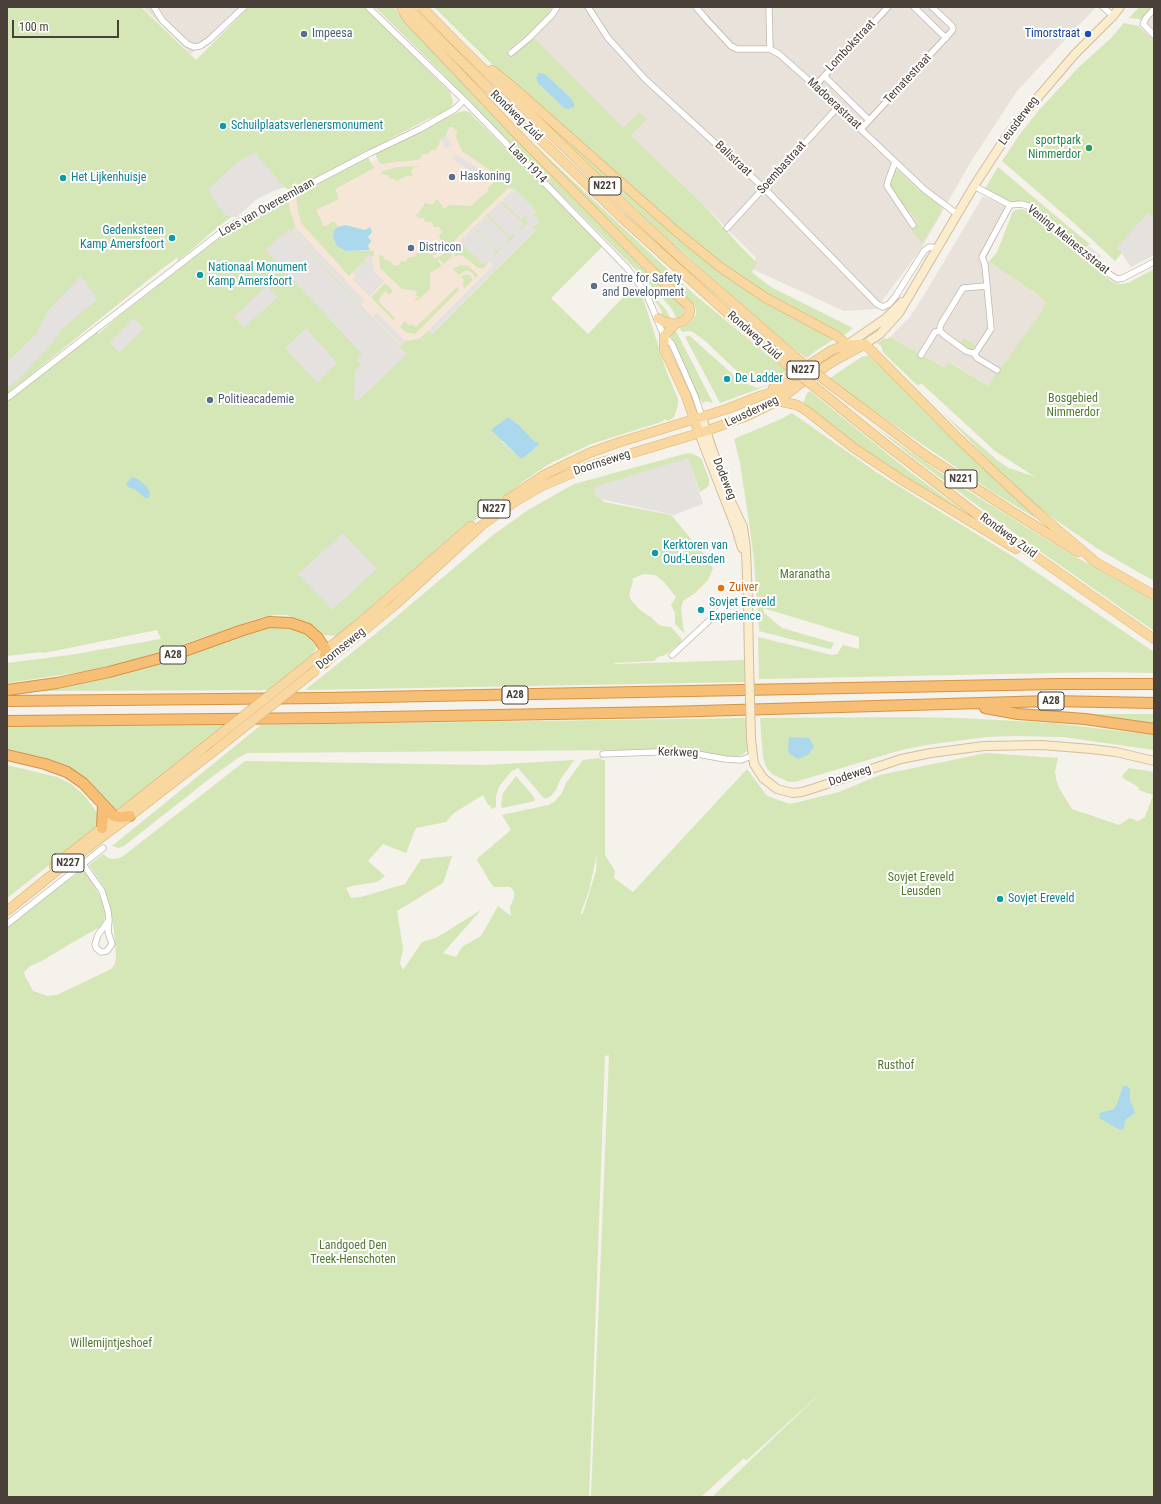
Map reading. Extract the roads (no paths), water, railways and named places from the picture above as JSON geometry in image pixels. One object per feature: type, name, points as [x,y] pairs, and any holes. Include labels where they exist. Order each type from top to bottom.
[{"type":"highway","name":"A28","points":[[7,690],[57,683],[109,672],[176,654],[240,630],[269,622],[290,623],[308,629],[318,638],[326,650]]},
{"type":"highway","points":[[324,663],[326,650]]},
{"type":"highway","name":"A28","points":[[7,701],[325,698],[1050,684],[1154,684]]},
{"type":"highway","name":"A28","points":[[7,721],[327,718],[665,712],[1051,701],[1154,702]]},
{"type":"highway","name":"A28","points":[[968,704],[1018,714],[1085,719],[1154,729]]},
{"type":"highway","points":[[7,756],[57,767],[83,783],[103,805],[116,816],[130,816]]},
{"type":"highway","points":[[102,828],[103,805]]},
{"type":"main road","name":"N221","points":[[400,7],[408,19],[513,130],[670,290],[687,303],[690,311],[689,315],[684,321],[675,324],[664,336]]},
{"type":"main road","name":"Rondweg Zuid","points":[[406,7],[604,201],[671,263],[786,364],[917,469],[1048,565],[1154,639]]},
{"type":"main road","name":"Rondweg Zuid","points":[[422,7],[461,47],[621,202],[686,262],[795,357],[925,455],[1008,509],[1098,564],[1154,595]]},
{"type":"main road","name":"N221","points":[[461,47],[513,87],[672,227],[720,267],[766,298],[837,336],[846,346]]},
{"type":"main road","points":[[658,318],[664,322],[675,324]]},
{"type":"main road","name":"Laan 1914","points":[[664,336],[664,349],[698,418]]},
{"type":"main road","name":"N221","points":[[865,344],[959,439],[998,476],[1037,512],[1098,564]]},
{"type":"main road","points":[[846,346],[865,344]]},
{"type":"main road","name":"Leusderweg","points":[[702,432],[746,416],[778,401],[801,383],[836,360],[865,344]]},
{"type":"main road","name":"Leusderweg","points":[[836,360],[846,346]]},
{"type":"main road","name":"Leusderweg","points":[[760,396],[832,350],[846,346]]},
{"type":"main road","name":"Leusderweg","points":[[698,418],[801,383]]},
{"type":"main road","name":"N221","points":[[778,401],[797,405],[804,409],[854,448],[902,480],[997,538],[1048,565]]},
{"type":"main road","name":"Dodeweg","points":[[698,418],[702,432]]},
{"type":"main road","name":"Doornseweg","points":[[7,904],[361,622],[477,521],[544,474],[589,453],[698,418]]},
{"type":"main road","name":"Doornseweg","points":[[7,911],[54,873],[218,748],[316,670],[395,605],[482,525],[516,501],[542,486],[589,466],[702,432]]},
{"type":"street","points":[[154,7],[162,20],[187,44],[194,47],[200,46],[209,40],[244,7]]},
{"type":"street","name":"Laan 1914","points":[[368,7],[464,100],[627,268],[646,293],[658,318],[664,336]]},
{"type":"street","points":[[511,53],[528,39],[552,15],[557,7]]},
{"type":"street","name":"Balistraat","points":[[588,7],[608,38],[645,79],[764,188],[877,304],[883,307],[889,304],[924,251],[929,247],[938,248]]},
{"type":"street","points":[[696,7],[706,20],[731,46],[737,49],[770,49],[769,7]]},
{"type":"street","name":"Lombokstraat","points":[[815,86],[888,7]]},
{"type":"street","points":[[914,7],[946,38]]},
{"type":"street","name":"Ternatestraat","points":[[861,129],[946,38],[953,28],[932,7]]},
{"type":"street","points":[[1103,7],[1114,16]]},
{"type":"street","name":"Leusderweg","points":[[865,344],[880,334],[902,302],[906,300],[974,186],[1006,137],[1039,95],[1075,54],[1114,16],[1120,7]]},
{"type":"street","points":[[1154,9],[1146,18],[1144,24],[1154,35]]},
{"type":"street","name":"Madoerastraat","points":[[770,49],[779,54],[815,86],[925,190],[957,214]]},
{"type":"street","name":"Madoerastraat","points":[[824,76],[869,120]]},
{"type":"street","name":"Loes van Overeemlaan","points":[[7,398],[228,227],[426,125],[455,109],[464,100]]},
{"type":"street","name":"Soembastraat","points":[[726,228],[838,107]]},
{"type":"street","points":[[895,162],[887,186],[913,225]]},
{"type":"street","name":"Vening Meineszstraat","points":[[974,186],[1010,205],[1021,204],[1028,206],[1117,279],[1123,278],[1154,262]]},
{"type":"street","points":[[974,353],[991,329],[985,265],[982,257],[1010,205]]},
{"type":"street","points":[[940,330],[941,324],[963,288],[986,286]]},
{"type":"street","name":"Leusderweg","points":[[846,346],[897,311]]},
{"type":"street","points":[[940,330],[961,348],[974,353],[977,358],[997,370]]},
{"type":"street","points":[[921,355],[935,332],[940,330]]},
{"type":"street","name":"Dodeweg","points":[[702,432],[743,527],[746,549],[748,661],[752,756],[754,764],[763,778],[777,789],[792,793],[802,792],[901,759],[931,753],[984,746],[1042,745],[1092,749],[1116,752],[1154,761]]},
{"type":"street","points":[[672,655],[726,605],[748,602]]},
{"type":"street","name":"Kerkweg","points":[[602,754],[681,751],[725,759],[741,760],[752,756]]},
{"type":"street","points":[[7,924],[103,848]]},
{"type":"street","points":[[83,864],[103,894],[107,906],[109,920],[108,932],[112,944],[107,951],[102,952],[96,948],[96,940],[100,931],[109,920]]},
{"type":"water","points":[[539,73],[545,74],[570,97],[574,107],[568,109],[564,108],[538,83],[536,78]]},
{"type":"water","points":[[345,225],[365,230],[370,227],[372,232],[368,237],[371,241],[368,246],[370,250],[346,251],[337,246],[333,237],[334,231],[338,227]]},
{"type":"water","points":[[508,417],[519,425],[534,441],[539,443],[531,452],[521,459],[491,430]]},
{"type":"water","points":[[132,477],[139,480],[147,487],[150,492],[149,498],[145,498],[136,490],[128,487],[126,483]]},
{"type":"water","points":[[789,737],[809,738],[814,747],[808,755],[798,759],[791,755],[788,751]]},
{"type":"water","points":[[1123,1086],[1127,1086],[1130,1089],[1130,1100],[1135,1113],[1126,1119],[1123,1130],[1118,1129],[1099,1118],[1100,1113],[1114,1109]]},
{"type":"place","name":"Impeesa","points":[[304,34]]},
{"type":"place","name":"Timorstraat","points":[[1088,34]]},
{"type":"place","name":"Schuilplaatsverlenersmonument","points":[[223,126]]},
{"type":"place","name":"sportpark Nimmerdor","points":[[1089,148]]},
{"type":"place","name":"Haskoning","points":[[452,177]]},
{"type":"place","name":"Het Lijkenhuisje","points":[[63,178]]},
{"type":"place","name":"Gedenksteen Kamp Amersfoort","points":[[172,238]]},
{"type":"place","name":"Districon","points":[[411,248]]},
{"type":"place","name":"Nationaal Monument Kamp Amersfoort","points":[[200,275]]},
{"type":"place","name":"Centre for Safety and Development","points":[[594,286]]},
{"type":"place","name":"De Ladder","points":[[727,379]]},
{"type":"place","name":"Politieacademie","points":[[210,400]]},
{"type":"place","name":"Kerktoren van Oud-Leusden","points":[[655,553]]},
{"type":"place","name":"Zuiver","points":[[721,588]]},
{"type":"place","name":"Sovjet Ereveld Experience","points":[[701,610]]},
{"type":"place","name":"Sovjet Ereveld","points":[[1000,899]]},
{"type":"park label","name":"Bosgebied Nimmerdor","points":[[1073,406]]},
{"type":"park label","name":"Maranatha","points":[[805,575]]},
{"type":"park label","name":"Sovjet Ereveld Leusden","points":[[921,885]]},
{"type":"park label","name":"Rusthof","points":[[896,1066]]},
{"type":"park label","name":"Landgoed Den Treek-Henschoten","points":[[353,1253]]},
{"type":"park label","name":"Willemijntjeshoef","points":[[111,1344]]}]
